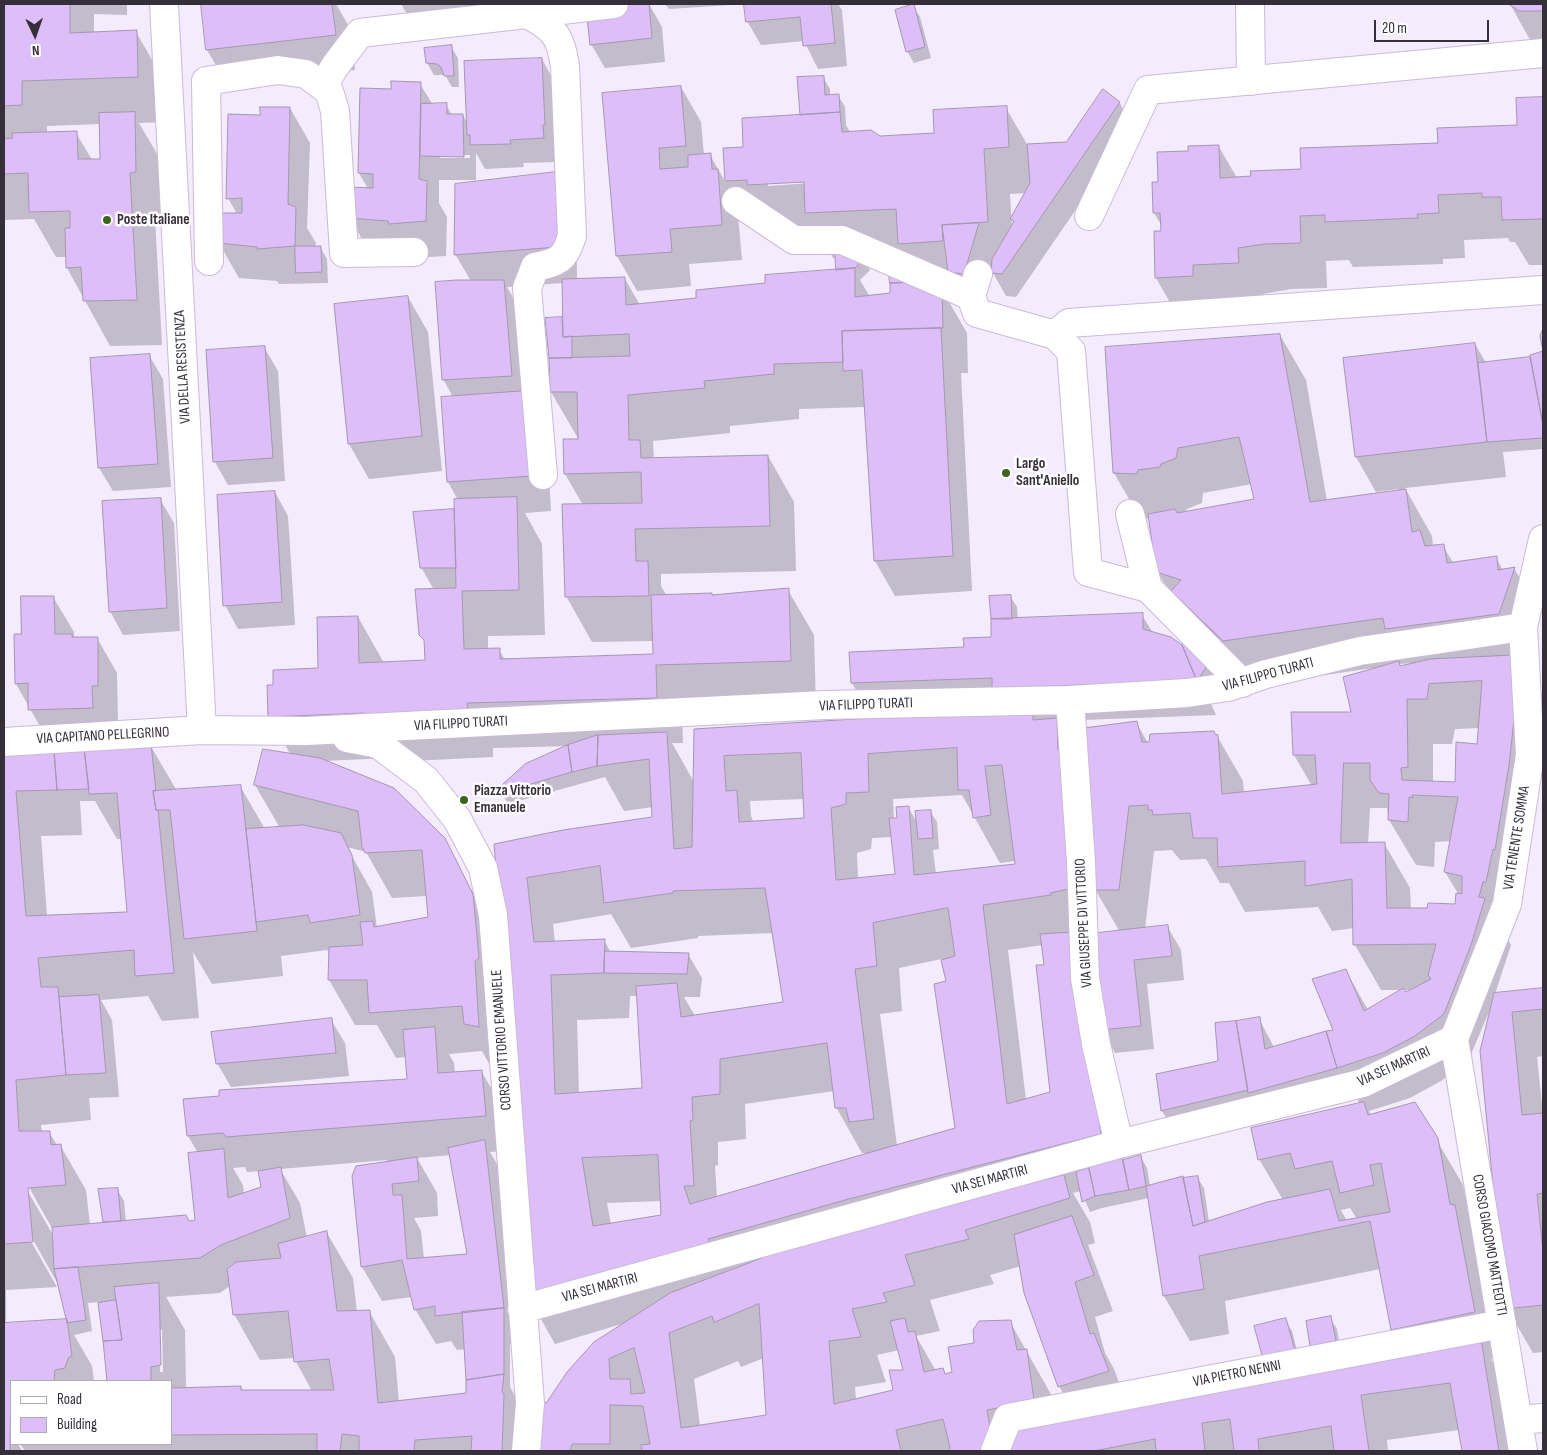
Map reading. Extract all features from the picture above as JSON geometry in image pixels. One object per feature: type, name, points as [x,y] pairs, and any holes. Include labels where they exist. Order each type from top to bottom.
[{"type":"street","name":"VIA DELLA RESISTENZA","points":[[164,4],[202,730]]},
{"type":"street","points":[[323,86],[335,66],[360,33],[614,4]]},
{"type":"street","points":[[1250,4],[1251,81]]},
{"type":"street","points":[[527,14],[547,24],[561,42],[565,66],[572,236],[568,252],[552,263],[535,267],[526,288],[543,475]]},
{"type":"street","points":[[1089,216],[1148,90],[1543,53]]},
{"type":"street","points":[[168,82],[206,81],[278,70],[306,74],[330,91],[335,111],[344,253],[414,252]]},
{"type":"street","points":[[206,81],[209,261]]},
{"type":"street","points":[[736,201],[794,240],[842,240],[974,285],[977,313],[1055,334],[1071,351],[1088,572],[1148,588],[1242,683]]},
{"type":"street","points":[[1055,334],[1069,323],[1543,290]]},
{"type":"street","points":[[1130,514],[1148,588]]},
{"type":"street","name":"VIA TENENTE SOMMA","points":[[1454,1039],[1507,904],[1530,755],[1523,627],[1543,539]]},
{"type":"street","name":"VIA FILIPPO TURATI","points":[[202,730],[306,731],[825,705],[1070,700],[1187,693],[1228,687],[1266,674],[1360,651],[1523,627]]},
{"type":"street","name":"VIA GIUSEPPE DI VITTORIO","points":[[1070,700],[1081,862],[1085,978],[1096,1044],[1119,1144]]},
{"type":"street","name":"VIA CAPITANO PELLEGRINO","points":[[4,742],[202,730]]},
{"type":"street","name":"CORSO VITTORIO EMANUELE","points":[[306,731],[378,744],[426,780],[457,819],[483,868],[493,915],[530,1403],[526,1451]]},
{"type":"street","name":"VIA SEI MARTIRI","points":[[522,1309],[1119,1144],[1363,1083],[1454,1039]]},
{"type":"street","name":"CORSO GIACOMO MATTEOTTI","points":[[1454,1039],[1502,1324],[1530,1419],[1523,1451]]},
{"type":"street","name":"VIA PIETRO NENNI","points":[[995,1451],[1008,1418],[1502,1324]]},
{"type":"building","points":[[4,4],[70,4],[70,33],[137,30],[138,77],[22,81],[22,105],[4,106]]},
{"type":"building","points":[[201,4],[332,4],[336,35],[206,50]]},
{"type":"building","points":[[649,4],[652,38],[590,45],[586,8]]},
{"type":"building","points":[[744,4],[831,4],[835,43],[803,46],[800,17],[746,22]]},
{"type":"building","points":[[914,4],[925,47],[906,52],[895,10]]},
{"type":"building","points":[[1509,4],[1543,4],[1543,11],[1519,11]]},
{"type":"building","points":[[452,45],[454,76],[444,76],[441,67],[437,64],[426,63],[424,48]]},
{"type":"building","points":[[542,58],[544,138],[510,140],[511,144],[470,145],[470,135],[467,135],[464,61]]},
{"type":"building","points":[[824,76],[825,95],[839,94],[840,112],[800,115],[797,77]]},
{"type":"building","points":[[391,81],[421,82],[419,179],[427,181],[426,221],[389,224],[388,221],[349,218],[350,187],[373,188],[373,174],[358,173],[360,88],[391,89]]},
{"type":"building","points":[[681,86],[686,146],[659,148],[660,169],[688,167],[688,155],[711,153],[712,169],[718,169],[722,225],[670,229],[672,252],[616,256],[602,93]]},
{"type":"building","points":[[1103,89],[1120,102],[1002,274],[991,273],[992,259],[1014,221],[1010,219],[1030,183],[1027,144],[1066,142]]},
{"type":"building","points":[[1543,97],[1543,219],[1502,220],[1501,197],[1482,197],[1482,193],[1438,195],[1439,213],[1417,214],[1418,218],[1325,222],[1325,215],[1300,216],[1301,243],[1264,244],[1238,248],[1239,263],[1193,265],[1193,276],[1155,278],[1154,231],[1161,231],[1160,213],[1153,213],[1152,182],[1158,182],[1157,152],[1188,151],[1188,146],[1219,145],[1220,178],[1251,176],[1250,171],[1301,169],[1300,148],[1438,143],[1437,128],[1517,125],[1516,98]]},
{"type":"building","points":[[447,103],[447,114],[463,114],[464,157],[420,156],[421,104]]},
{"type":"building","points":[[1007,106],[1009,147],[984,149],[988,222],[942,225],[943,241],[898,244],[896,209],[805,213],[804,182],[747,185],[747,180],[725,181],[723,148],[743,147],[742,118],[840,112],[842,132],[871,130],[880,136],[934,133],[933,110]]},
{"type":"building","points":[[260,107],[290,107],[288,204],[296,207],[295,246],[257,249],[257,247],[218,243],[218,213],[242,213],[242,198],[226,199],[228,114],[260,115]]},
{"type":"building","points":[[135,112],[136,172],[130,173],[137,300],[83,301],[81,267],[66,268],[65,228],[70,228],[70,211],[29,212],[28,173],[4,174],[4,139],[13,138],[12,133],[77,131],[78,159],[100,159],[99,113]]},
{"type":"building","points":[[556,172],[558,247],[454,255],[455,184]]},
{"type":"building","points":[[979,223],[964,274],[948,272],[942,225]]},
{"type":"building","points":[[295,246],[321,246],[322,272],[296,273]]},
{"type":"building","points":[[835,247],[865,258],[855,268],[836,270]]},
{"type":"building","points":[[855,268],[855,297],[890,293],[890,283],[932,282],[942,286],[943,328],[842,331],[843,362],[774,364],[774,374],[704,381],[705,388],[628,395],[629,440],[640,440],[641,458],[768,455],[770,526],[635,529],[636,561],[648,561],[649,596],[565,597],[562,504],[642,503],[641,472],[564,474],[563,439],[578,439],[577,392],[550,392],[549,358],[630,356],[629,334],[563,337],[562,279],[625,277],[626,305],[696,298],[696,290],[765,283],[765,275]]},
{"type":"building","points":[[889,274],[911,282],[890,283]]},
{"type":"building","points":[[504,280],[512,376],[442,380],[435,282]]},
{"type":"building","points":[[408,296],[422,436],[348,444],[334,304]]},
{"type":"building","points":[[562,317],[563,337],[572,336],[572,358],[549,358],[545,318]]},
{"type":"building","points":[[941,328],[953,556],[874,561],[862,370],[843,371],[842,331]]},
{"type":"building","points":[[1543,329],[1543,351],[1540,336]]},
{"type":"building","points":[[1280,334],[1310,502],[1406,489],[1412,532],[1420,530],[1425,546],[1444,544],[1447,563],[1497,556],[1498,570],[1515,567],[1499,614],[1385,629],[1383,618],[1223,641],[1171,591],[1181,580],[1156,572],[1148,514],[1175,509],[1177,513],[1254,499],[1239,437],[1178,448],[1176,458],[1161,464],[1160,467],[1138,470],[1137,474],[1113,473],[1105,347]]},
{"type":"building","points":[[1475,343],[1487,442],[1355,457],[1343,358]]},
{"type":"building","points":[[265,346],[273,458],[213,462],[206,350]]},
{"type":"building","points":[[1543,351],[1543,425],[1530,355]]},
{"type":"building","points":[[150,354],[158,464],[98,468],[90,358]]},
{"type":"building","points":[[1530,357],[1543,425],[1543,438],[1487,442],[1478,363]]},
{"type":"building","points":[[526,391],[532,476],[447,482],[441,397]]},
{"type":"building","points":[[275,491],[282,602],[223,606],[217,495]]},
{"type":"building","points":[[517,497],[519,590],[462,591],[464,649],[500,648],[500,659],[653,654],[651,595],[712,593],[712,595],[789,588],[791,661],[656,665],[657,698],[467,703],[468,712],[363,717],[364,713],[268,717],[267,685],[273,685],[273,670],[318,668],[317,617],[358,616],[359,663],[425,660],[424,640],[419,635],[415,589],[456,588],[454,499]]},
{"type":"building","points":[[161,498],[167,608],[109,612],[102,501]]},
{"type":"building","points":[[454,509],[456,568],[420,568],[413,512]]},
{"type":"building","points":[[1011,595],[1012,619],[991,619],[989,596]]},
{"type":"building","points":[[21,596],[54,596],[55,634],[72,634],[72,637],[98,637],[98,686],[92,686],[93,708],[28,710],[28,683],[15,684],[14,634],[21,634]]},
{"type":"building","points":[[1143,613],[1143,629],[1171,637],[1182,645],[1197,681],[992,688],[992,678],[851,683],[849,652],[964,647],[963,638],[991,637],[991,619]]},
{"type":"building","points":[[1202,621],[1223,641],[1197,681],[1182,645]]},
{"type":"building","points":[[1521,655],[1509,765],[1495,850],[1493,849],[1486,882],[1483,882],[1479,897],[1485,898],[1471,945],[1444,1014],[1415,1036],[1383,1053],[1337,1068],[1326,1031],[1333,1030],[1312,979],[1346,969],[1364,1011],[1403,988],[1406,992],[1431,979],[1428,975],[1436,944],[1353,945],[1352,879],[1305,886],[1305,861],[1218,867],[1217,838],[1193,838],[1190,813],[1153,815],[1152,810],[1148,810],[1148,805],[1129,806],[1119,890],[1094,890],[1084,728],[1137,721],[1142,742],[1149,742],[1150,734],[1214,731],[1218,735],[1222,794],[1317,784],[1315,755],[1293,755],[1291,712],[1351,712],[1343,677],[1399,661],[1400,666],[1430,659]],"holes":[[[1482,681],[1477,744],[1456,742],[1455,782],[1402,780],[1401,768],[1408,767],[1407,699],[1427,699],[1429,684]],[[1344,763],[1370,763],[1370,780],[1379,793],[1389,794],[1388,820],[1408,822],[1409,797],[1413,798],[1412,795],[1458,797],[1444,872],[1462,876],[1462,894],[1456,893],[1455,904],[1428,903],[1427,908],[1387,908],[1385,842],[1341,843]]]},
{"type":"building","points":[[1033,714],[1033,720],[1057,718],[1058,750],[1063,753],[1069,889],[1050,893],[1051,895],[983,905],[1007,1104],[1050,1092],[1036,965],[1044,965],[1040,934],[1072,932],[1101,1134],[845,1200],[708,1239],[710,1245],[527,1299],[516,1094],[494,844],[563,830],[652,817],[649,759],[597,766],[598,735],[667,732],[674,849],[692,847],[694,729],[903,716]],"holes":[[[957,748],[958,790],[969,790],[973,818],[991,815],[985,766],[1002,765],[1015,864],[914,875],[909,806],[896,807],[897,818],[889,818],[895,874],[836,880],[831,808],[846,804],[846,793],[869,792],[868,754]],[[801,753],[804,818],[739,822],[737,790],[726,791],[724,756]],[[600,866],[604,903],[673,893],[673,891],[765,888],[783,1002],[681,1017],[677,983],[636,986],[642,1088],[555,1094],[551,975],[604,973],[605,939],[534,942],[527,878]],[[948,908],[955,956],[941,960],[946,981],[934,984],[955,1128],[690,1204],[684,1186],[694,1186],[690,1121],[693,1120],[692,1097],[720,1094],[720,1059],[827,1043],[835,1108],[846,1108],[849,1122],[874,1119],[855,969],[877,966],[873,923]],[[658,1155],[661,1215],[593,1226],[582,1158]]]},
{"type":"building","points":[[598,735],[597,766],[572,772],[568,745]]},
{"type":"building","points":[[151,744],[156,791],[153,791],[156,810],[158,810],[174,973],[135,976],[134,950],[38,958],[41,987],[58,987],[66,1075],[16,1080],[19,1131],[50,1131],[51,1145],[61,1144],[66,1185],[28,1188],[33,1242],[4,1244],[4,754],[54,750],[57,790],[16,791],[26,916],[127,912],[117,793],[89,794],[84,747]]},
{"type":"building","points":[[568,745],[572,772],[500,793],[503,784],[525,764]]},
{"type":"building","points":[[84,749],[89,789],[57,790],[54,750]]},
{"type":"building","points":[[263,749],[320,758],[394,788],[445,838],[473,894],[479,958],[475,961],[479,1027],[464,1024],[462,1006],[369,1013],[367,980],[328,980],[329,947],[363,945],[360,922],[373,921],[374,927],[428,917],[422,850],[365,853],[362,847],[358,811],[254,785]]},
{"type":"building","points":[[241,785],[257,931],[184,939],[170,810],[156,810],[153,791]]},
{"type":"building","points":[[931,810],[933,838],[918,839],[915,811]]},
{"type":"building","points":[[304,825],[341,833],[352,855],[360,915],[310,923],[308,915],[256,922],[246,829]]},
{"type":"building","points":[[1168,925],[1172,956],[1134,960],[1141,1026],[1100,1030],[1089,934]]},
{"type":"building","points":[[605,951],[689,953],[687,974],[604,973]]},
{"type":"building","points":[[1543,988],[1543,1009],[1512,1012],[1522,1115],[1543,1113],[1543,1193],[1537,1194],[1543,1251],[1543,1305],[1505,1309],[1480,1051],[1494,993]]},
{"type":"building","points":[[99,995],[106,1073],[66,1075],[59,997]]},
{"type":"building","points":[[1260,1017],[1265,1049],[1326,1031],[1337,1068],[1248,1093],[1236,1021]]},
{"type":"building","points":[[332,1018],[336,1053],[216,1064],[211,1032]]},
{"type":"building","points":[[1236,1021],[1248,1090],[1161,1111],[1156,1074],[1218,1061],[1215,1023]]},
{"type":"building","points":[[435,1027],[438,1073],[482,1070],[486,1116],[226,1137],[223,1133],[187,1136],[183,1099],[219,1096],[219,1090],[407,1079],[403,1030]]},
{"type":"building","points":[[1364,1102],[1368,1115],[1415,1102],[1438,1138],[1450,1204],[1455,1205],[1475,1312],[1391,1330],[1370,1221],[1199,1256],[1204,1289],[1163,1296],[1146,1186],[1183,1176],[1193,1226],[1267,1202],[1330,1189],[1339,1221],[1390,1212],[1381,1163],[1370,1165],[1374,1185],[1340,1193],[1332,1161],[1295,1169],[1290,1153],[1258,1160],[1251,1128]]},
{"type":"building","points":[[485,1140],[504,1308],[435,1316],[435,1306],[414,1310],[402,1260],[361,1267],[352,1176],[356,1166],[417,1157],[419,1181],[392,1184],[393,1195],[402,1195],[407,1259],[467,1254],[448,1148]]},
{"type":"building","points":[[224,1149],[228,1198],[261,1187],[258,1171],[281,1167],[290,1218],[221,1245],[200,1258],[54,1269],[52,1227],[186,1215],[189,1221],[195,1220],[188,1153]]},
{"type":"building","points":[[1141,1155],[1146,1186],[1129,1190],[1123,1160]]},
{"type":"building","points":[[1122,1158],[1129,1190],[1095,1196],[1088,1165]]},
{"type":"building","points":[[1089,1168],[1095,1196],[1082,1202],[1076,1172]]},
{"type":"building","points":[[1064,1175],[1070,1198],[965,1230],[969,1239],[905,1255],[915,1285],[883,1293],[887,1302],[852,1309],[861,1337],[829,1341],[834,1404],[893,1390],[889,1370],[903,1370],[890,1321],[905,1318],[908,1332],[915,1331],[924,1372],[943,1368],[945,1374],[952,1372],[948,1347],[974,1343],[973,1330],[979,1321],[1011,1320],[1017,1350],[1027,1349],[1034,1401],[987,1410],[993,1444],[990,1451],[949,1451],[950,1447],[943,1419],[896,1430],[901,1451],[642,1451],[641,1445],[650,1444],[643,1406],[610,1405],[610,1444],[572,1444],[570,1451],[534,1451],[544,1403],[547,1402],[567,1372],[594,1342],[670,1293],[809,1240]],"holes":[[[759,1304],[766,1415],[681,1428],[669,1333],[712,1316],[714,1322]],[[634,1348],[645,1393],[631,1394],[630,1379],[610,1379],[609,1359]]]},
{"type":"building","points":[[1198,1176],[1205,1222],[1193,1226],[1183,1178]]},
{"type":"building","points":[[118,1188],[121,1221],[103,1222],[98,1189]]},
{"type":"building","points":[[1072,1216],[1094,1275],[1075,1282],[1090,1334],[1094,1333],[1109,1371],[1058,1387],[1024,1293],[1014,1235]]},
{"type":"building","points":[[327,1231],[337,1311],[370,1310],[378,1403],[466,1393],[466,1380],[504,1374],[502,1392],[504,1394],[502,1451],[471,1451],[472,1436],[415,1440],[414,1451],[359,1451],[359,1436],[342,1434],[340,1451],[317,1451],[317,1434],[172,1435],[172,1388],[241,1386],[241,1390],[334,1390],[329,1359],[294,1362],[288,1311],[233,1315],[227,1269],[236,1262],[281,1258],[278,1244]]},
{"type":"building","points":[[78,1267],[86,1320],[67,1323],[54,1269]]},
{"type":"building","points":[[159,1283],[161,1365],[151,1367],[151,1380],[107,1380],[103,1341],[122,1340],[114,1287]]},
{"type":"building","points":[[116,1300],[122,1340],[103,1341],[98,1303]]},
{"type":"building","points":[[504,1308],[504,1374],[466,1380],[462,1312]]},
{"type":"building","points":[[1331,1316],[1336,1341],[1310,1346],[1306,1321]]},
{"type":"building","points":[[1286,1318],[1295,1350],[1263,1359],[1254,1326]]},
{"type":"building","points":[[67,1319],[72,1356],[68,1358],[65,1368],[55,1370],[54,1380],[10,1380],[10,1451],[4,1451],[4,1323]]},
{"type":"building","points":[[1481,1339],[1499,1451],[1462,1451],[1450,1383],[1361,1395],[1369,1451],[1334,1451],[1331,1426],[1258,1439],[1259,1451],[1234,1451],[1230,1419],[1202,1423],[1205,1451],[1156,1451],[1155,1439],[1094,1451],[1004,1451],[1012,1430]]},
{"type":"place","name":"Poste Italiane","points":[[107,220]]},
{"type":"place","name":"Largo Sant'Aniello","points":[[1006,473]]},
{"type":"place","name":"Piazza Vittorio Emanuele","points":[[464,800]]}]
